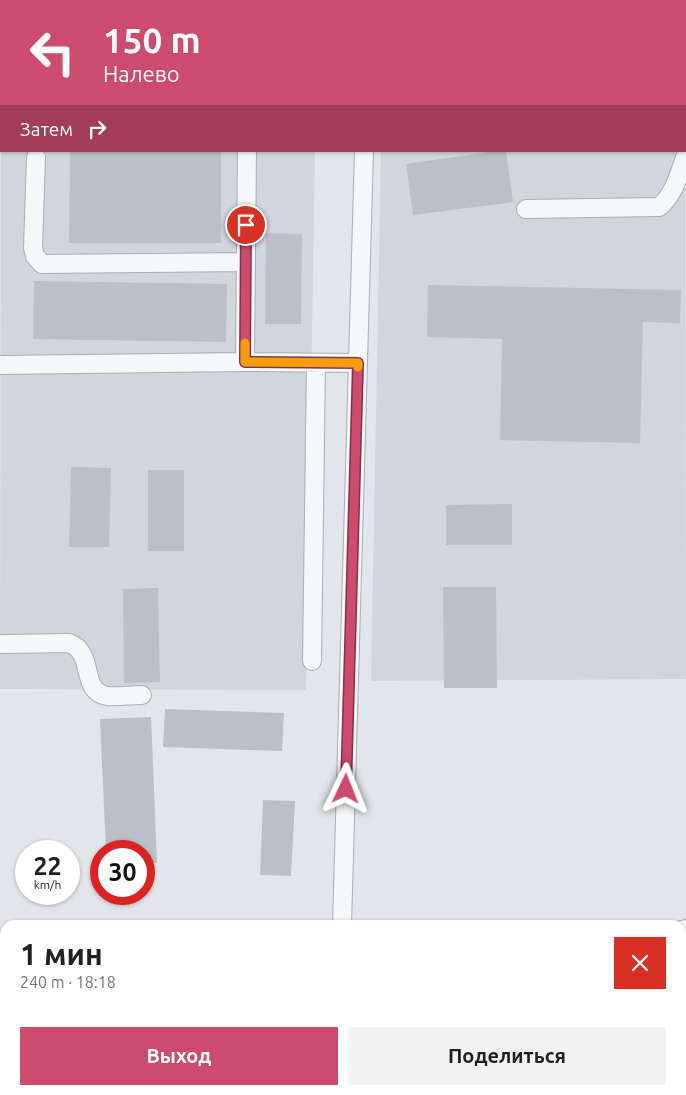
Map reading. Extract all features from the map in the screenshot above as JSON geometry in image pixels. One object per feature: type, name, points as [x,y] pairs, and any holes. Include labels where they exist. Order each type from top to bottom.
[{"type":"street","points":[[245,362],[246,152]]},
{"type":"street","points":[[342,920],[364,152]]},
{"type":"street","points":[[526,209],[659,207],[666,201],[673,190],[686,155]]},
{"type":"street","points":[[36,157],[33,248],[34,256],[42,264],[246,262]]},
{"type":"street","points":[[0,365],[245,362],[358,363]]},
{"type":"street","points":[[312,661],[316,362]]},
{"type":"street","points":[[0,644],[68,643],[78,646],[83,654],[91,684],[97,692],[107,696],[142,695]]},
{"type":"shaded area","points":[[1,152],[315,152],[306,690],[0,689]]},
{"type":"shaded area","points":[[381,152],[685,152],[686,679],[371,681]]},
{"type":"building","points":[[70,152],[221,152],[221,243],[69,243]]},
{"type":"building","points":[[489,152],[506,152],[513,202],[413,215],[406,164]]},
{"type":"building","points":[[266,233],[302,234],[301,324],[265,324]]},
{"type":"building","points":[[34,281],[227,284],[226,342],[33,339]]},
{"type":"building","points":[[428,285],[681,290],[680,323],[643,322],[640,443],[500,440],[502,339],[427,337]]},
{"type":"building","points":[[71,467],[111,468],[109,547],[69,547]]},
{"type":"building","points":[[148,470],[184,470],[184,551],[148,551]]},
{"type":"building","points":[[512,504],[512,545],[446,545],[446,505]]},
{"type":"building","points":[[443,587],[496,587],[497,688],[444,688]]},
{"type":"building","points":[[158,588],[160,682],[124,683],[123,589]]},
{"type":"building","points":[[165,709],[284,713],[282,751],[163,747]]},
{"type":"building","points":[[151,717],[157,863],[155,863],[155,840],[106,840],[100,719]]},
{"type":"building","points":[[263,800],[295,801],[291,876],[260,875]]},
{"type":"slow traffic","points":[[245,343],[245,362],[358,363],[358,367]]},
{"type":"route","points":[[246,225],[245,362],[358,363],[346,789]]}]
